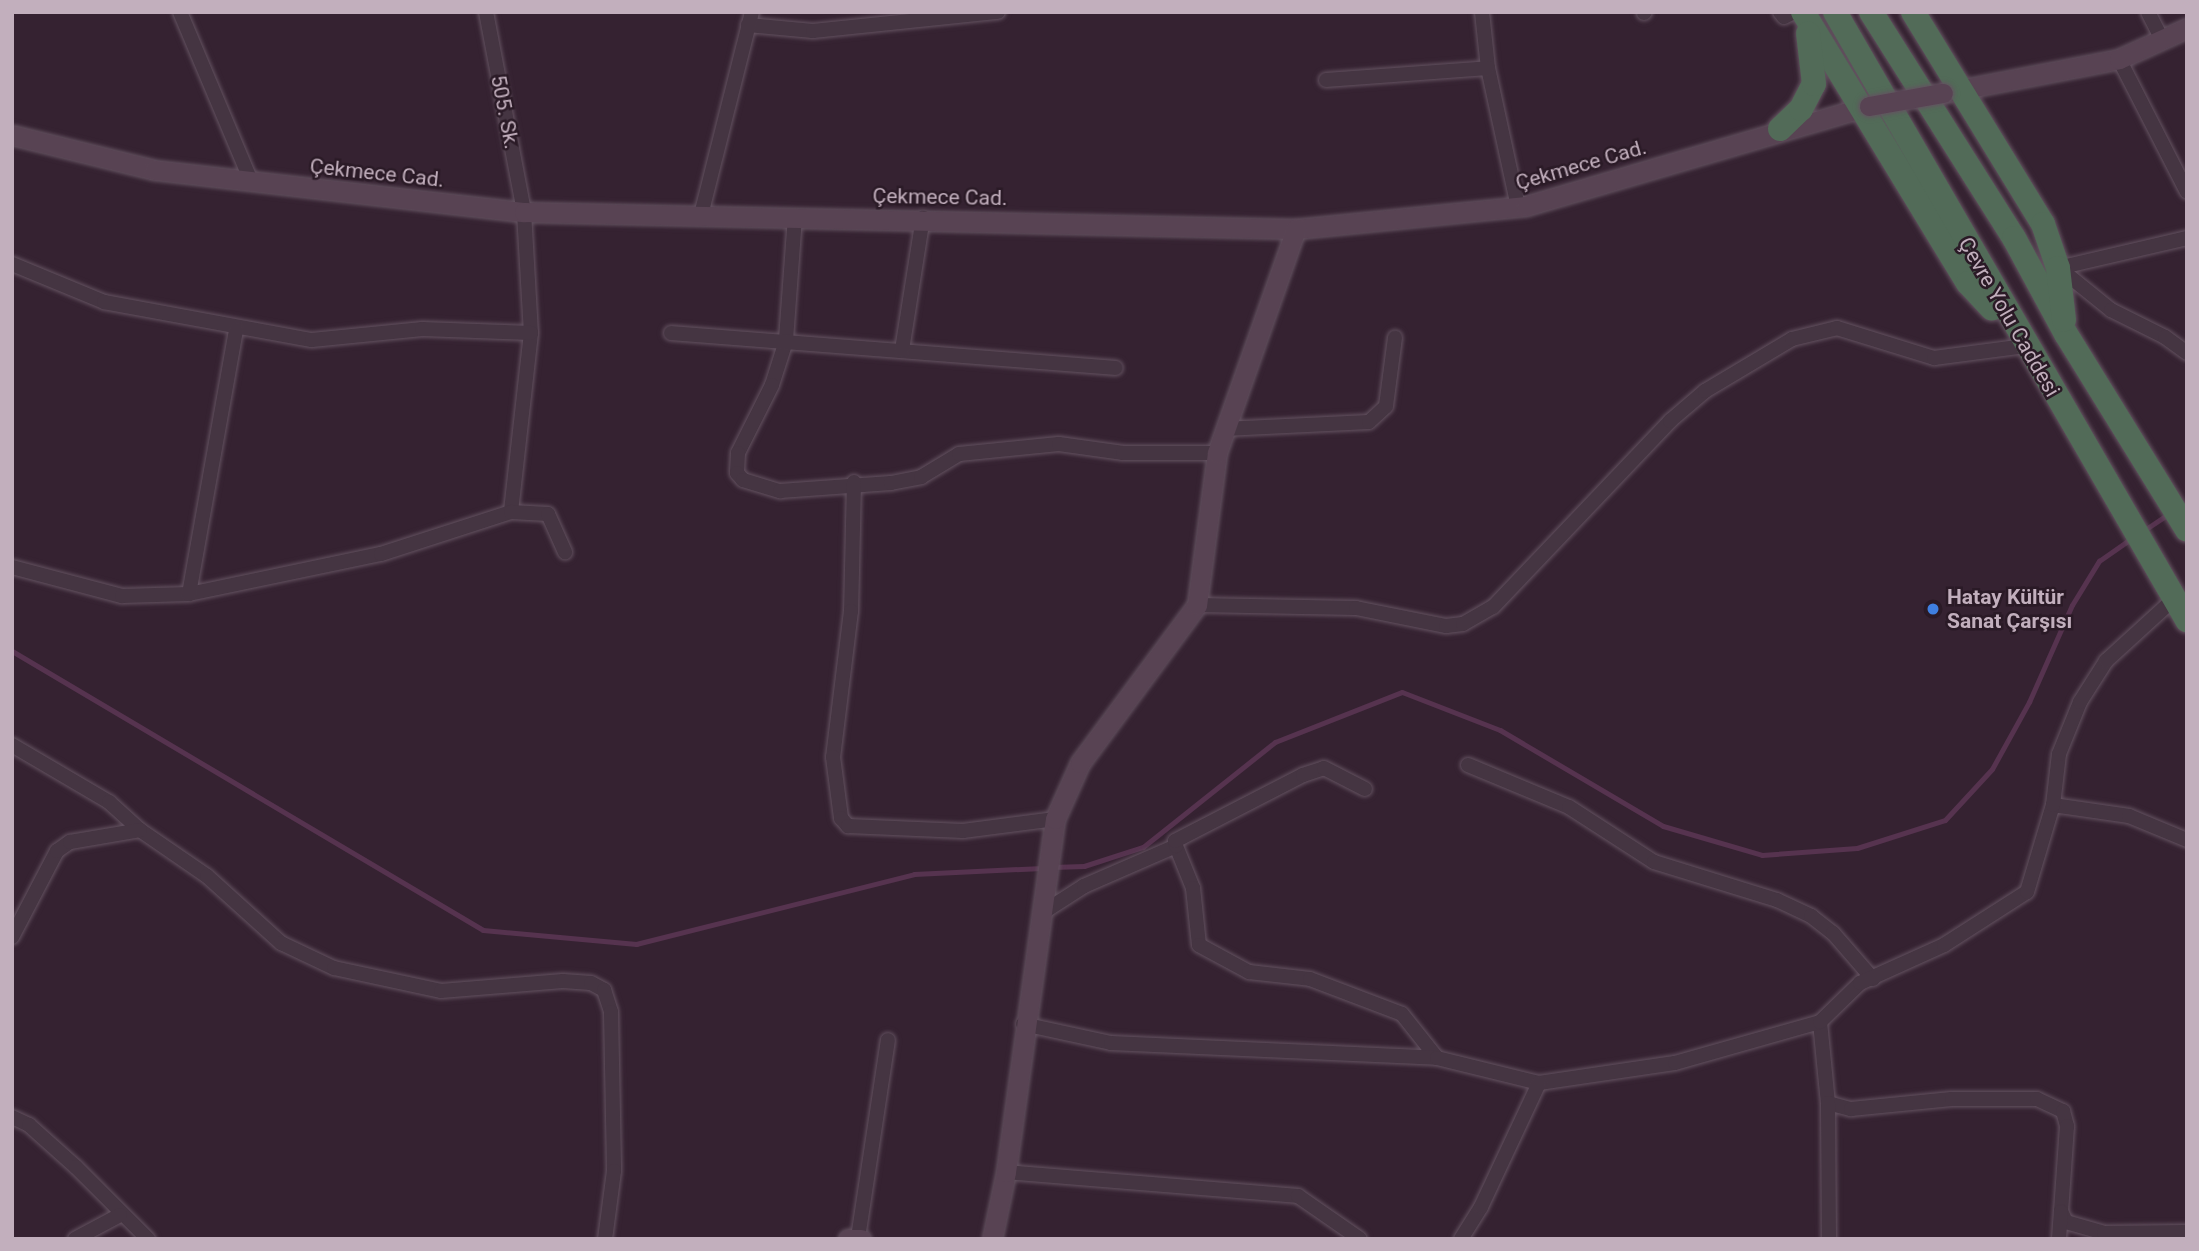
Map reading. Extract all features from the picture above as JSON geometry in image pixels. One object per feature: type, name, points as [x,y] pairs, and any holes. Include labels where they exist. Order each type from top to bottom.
[{"type":"highway","points":[[1802,12],[1864,107],[1968,283],[2029,353]]},
{"type":"highway","points":[[1780,129],[1801,110],[1814,84],[1813,50],[1802,12]]},
{"type":"highway","name":"Çevre Yolu Caddesi","points":[[1835,12],[2029,353],[2187,620]]},
{"type":"highway","name":"Çevre Yolu Caddesi","points":[[1871,12],[2014,238],[2066,334],[2187,530]]},
{"type":"highway","points":[[1913,12],[1953,91],[2043,224],[2058,268],[2066,334]]},
{"type":"street","points":[[180,12],[251,181]]},
{"type":"street","name":"505. Sk.","points":[[486,12],[524,212],[531,332],[511,512]]},
{"type":"street","points":[[701,215],[750,19],[814,31],[998,12]]},
{"type":"street","points":[[1482,12],[1488,68],[1518,207]]},
{"type":"street","points":[[1780,12],[1784,18],[1794,12]]},
{"type":"street","points":[[2148,12],[2162,39]]},
{"type":"street","name":"Çekmece Cad.","points":[[12,135],[154,170],[524,212],[923,218],[1296,229],[1518,207],[1780,129],[1864,107],[2119,59],[2187,28]]},
{"type":"street","points":[[2119,59],[2187,192]]},
{"type":"street","points":[[1326,80],[1488,68]]},
{"type":"street","points":[[795,218],[786,341],[772,385],[742,441],[737,473],[754,486],[780,491],[922,477],[959,454],[1059,444],[1123,453],[1217,453]]},
{"type":"street","points":[[902,350],[923,218]]},
{"type":"street","points":[[992,1239],[1006,1172],[1023,1024],[1055,819],[1080,763],[1197,605],[1217,453],[1296,229]]},
{"type":"street","points":[[2058,268],[2187,238]]},
{"type":"street","points":[[12,264],[104,302],[312,340],[422,329],[531,332]]},
{"type":"street","points":[[2058,268],[2111,310],[2165,337],[2187,353]]},
{"type":"street","points":[[189,594],[236,328]]},
{"type":"street","points":[[1197,605],[1344,607],[1446,626],[1463,624],[1493,607],[1670,421],[1705,391],[1792,339],[1837,328],[1934,358],[2029,353]]},
{"type":"street","points":[[671,332],[1116,368]]},
{"type":"street","points":[[1224,429],[1369,422],[1386,406],[1395,338]]},
{"type":"street","points":[[854,482],[851,611],[834,757],[841,818],[848,826],[963,831],[1055,819]]},
{"type":"street","points":[[12,567],[122,596],[189,594],[381,554],[511,512],[548,514],[565,552]]},
{"type":"street","points":[[1023,1024],[1111,1043],[1437,1058],[1539,1083],[1675,1063],[1820,1022],[1843,996],[1944,945],[2027,891],[2053,805],[2059,754],[2080,702],[2106,662],[2174,599]]},
{"type":"street","points":[[12,745],[109,802],[140,830],[207,876],[281,943],[334,968],[441,991],[563,981],[590,983],[604,990],[611,1012],[614,1171],[605,1239]]},
{"type":"street","points":[[1468,765],[1569,807],[1654,862],[1777,900],[1811,916],[1833,933],[1873,979]]},
{"type":"street","points":[[1365,789],[1324,768],[1175,841],[1193,888],[1199,945],[1250,972],[1310,979],[1402,1014],[1437,1058]]},
{"type":"street","points":[[2053,805],[2129,816],[2187,840]]},
{"type":"street","points":[[12,937],[18,910],[57,851],[70,842],[140,830]]},
{"type":"street","points":[[1042,913],[1084,886],[1176,846]]},
{"type":"street","points":[[1820,1022],[1828,1103],[1829,1239]]},
{"type":"street","points":[[848,1239],[860,1239],[888,1040]]},
{"type":"street","points":[[1461,1239],[1539,1083]]},
{"type":"street","points":[[1828,1103],[1851,1109],[1952,1099],[2037,1099],[2063,1111],[2067,1126],[2059,1239]]},
{"type":"street","points":[[12,1117],[29,1125],[76,1167],[120,1214],[148,1239]]},
{"type":"street","points":[[1006,1172],[1298,1196],[1360,1239]]},
{"type":"street","points":[[2061,1211],[2066,1222],[2080,1229],[2104,1233],[2187,1232]]},
{"type":"street","points":[[75,1239],[120,1214]]},
{"type":"waterway","points":[[2143,531],[2170,513]]},
{"type":"waterway","points":[[1052,867],[1084,866],[1143,847],[1275,742],[1402,692],[1500,730],[1663,826],[1762,855],[1857,848],[1945,820],[1992,769],[2029,702],[2072,605],[2099,561],[2132,538]]},
{"type":"waterway","points":[[12,651],[483,930],[636,944],[914,874],[1043,868]]},
{"type":"place","name":"Hatay Kültür Sanat Çarşısı","points":[[1933,609]]}]
